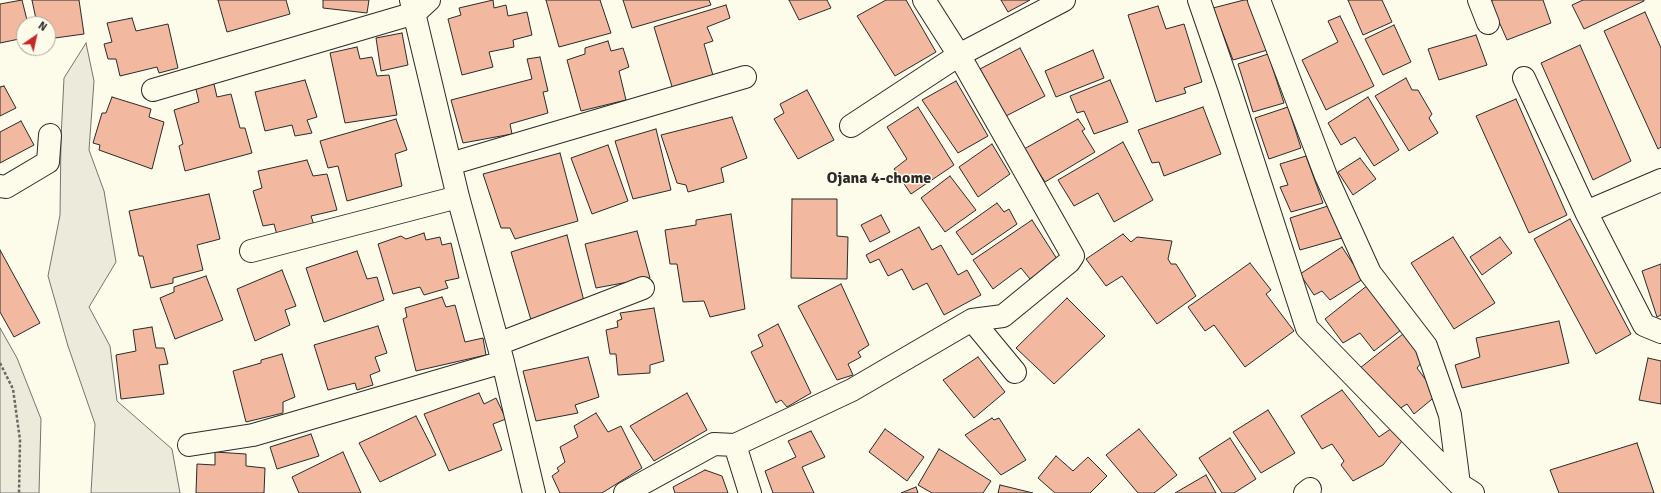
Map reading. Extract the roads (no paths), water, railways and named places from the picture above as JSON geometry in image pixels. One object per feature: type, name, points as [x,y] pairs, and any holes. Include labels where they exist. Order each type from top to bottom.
[{"type":"street","points":[[626,493],[714,444],[735,445],[852,390],[972,320],[1003,316],[1069,262],[1073,256],[958,55],[924,0]]},
{"type":"street","points":[[851,126],[958,55],[1064,0]]},
{"type":"street","points":[[1199,0],[1230,87],[1307,328],[1466,489]]},
{"type":"street","points":[[1259,0],[1326,176],[1370,273],[1426,346],[1450,415],[1466,489]]},
{"type":"street","points":[[1479,0],[1488,23]]},
{"type":"street","points":[[153,90],[418,4],[450,164],[501,353],[534,493]]},
{"type":"street","points":[[450,164],[745,77]]},
{"type":"street","points":[[1524,78],[1586,212],[1644,325],[1661,332]]},
{"type":"street","points":[[0,186],[6,186],[48,162],[50,135]]},
{"type":"street","points":[[1586,212],[1661,180]]},
{"type":"street","points":[[251,251],[458,197]]},
{"type":"street","points":[[190,445],[253,435],[501,353],[643,288]]},
{"type":"street","points":[[972,320],[1015,372]]},
{"type":"street","points":[[735,445],[750,493]]},
{"type":"district","name":"Ojana 4-chome","points":[[879,179]]}]
